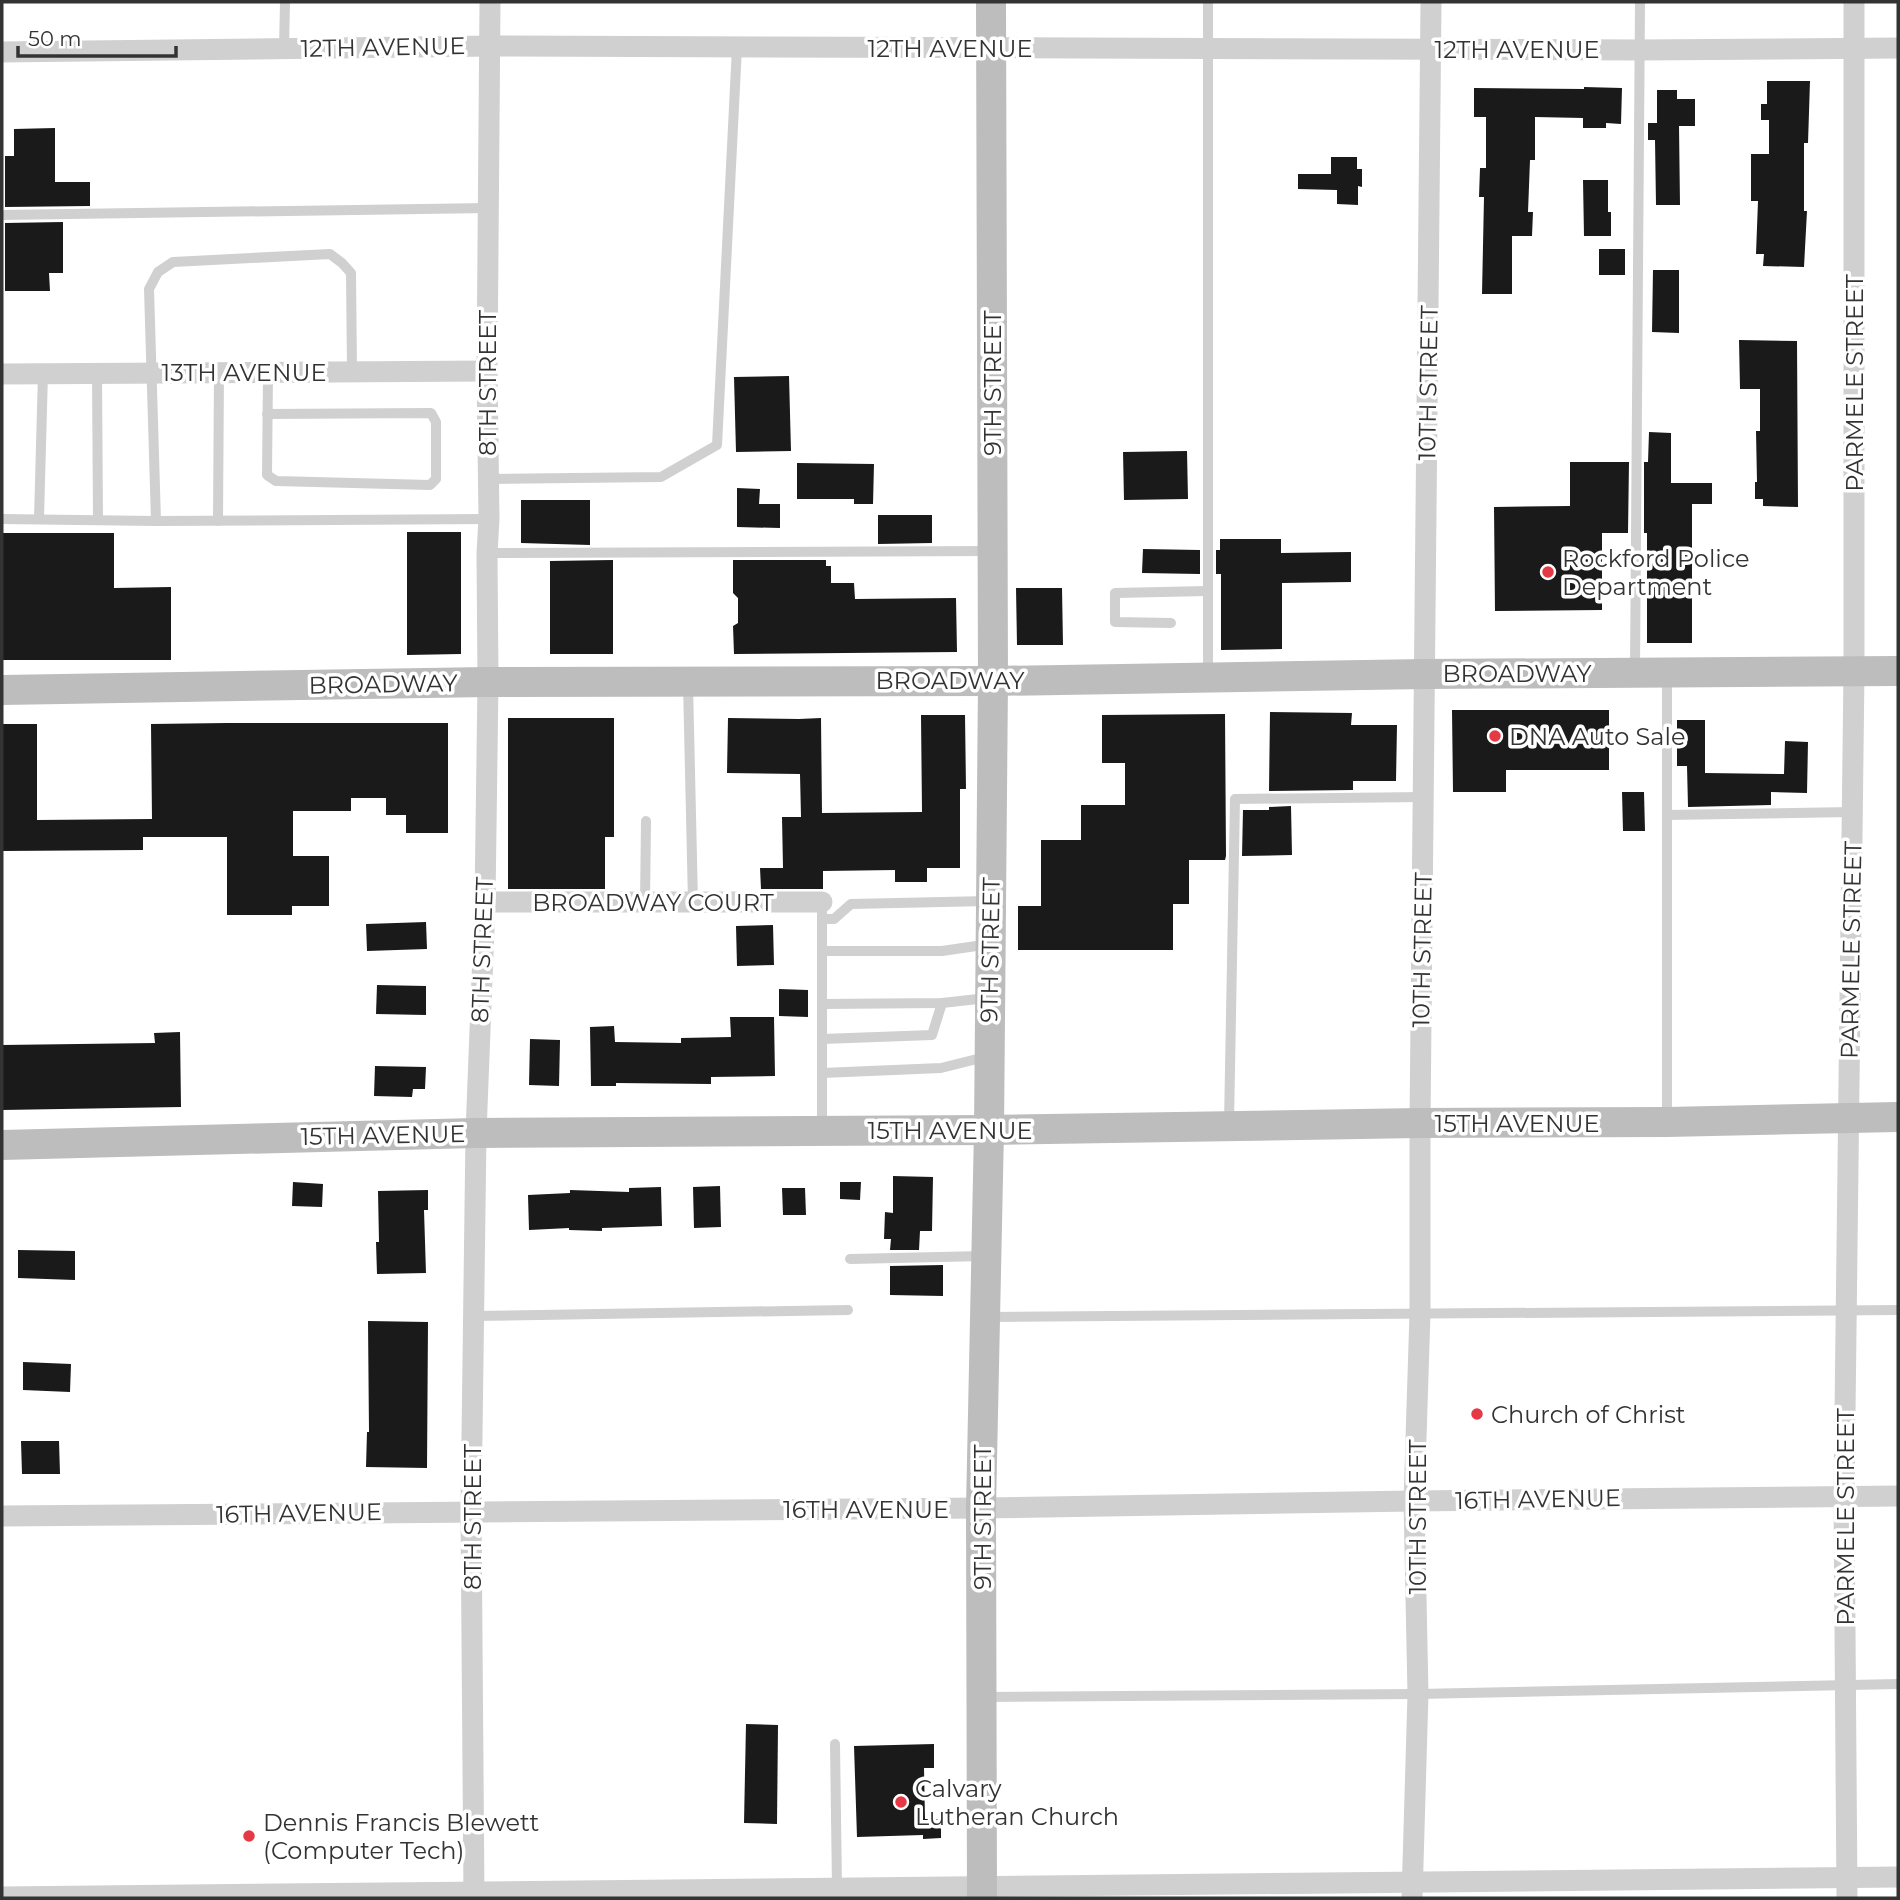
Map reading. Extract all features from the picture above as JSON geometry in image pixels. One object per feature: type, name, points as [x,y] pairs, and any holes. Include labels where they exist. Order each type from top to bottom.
[{"type":"street","name":"8TH STREET","points":[[474,1895],[471,1511],[475,1133],[485,902],[488,682],[490,2]]},
{"type":"street","name":"9TH STREET","points":[[982,1892],[981,1508],[989,1130],[993,681],[991,2]]},
{"type":"street","name":"10TH STREET","points":[[1413,1890],[1418,1694],[1414,1501],[1420,1313],[1431,2]]},
{"type":"street","name":"PARMELE STREET","points":[[1847,1888],[1844,1496],[1854,671],[1854,2]]},
{"type":"street","name":"12TH AVENUE","points":[[2,52],[491,46],[1640,50],[1898,48]]},
{"type":"street","name":"13TH AVENUE","points":[[2,374],[487,371]]},
{"type":"street","name":"BROADWAY","points":[[2,690],[488,682],[993,681],[1426,674],[1898,671]]},
{"type":"street","name":"BROADWAY COURT","points":[[485,902],[693,902],[822,911]]},
{"type":"street","name":"15TH AVENUE","points":[[2,1145],[475,1133],[989,1130],[1898,1117]]},
{"type":"street","name":"16TH AVENUE","points":[[2,1516],[981,1508],[1898,1496]]},
{"type":"street","points":[[2,1896],[474,1895],[837,1888],[982,1892],[1847,1888],[1898,1877]]},
{"type":"lane","points":[[284,48],[285,2]]},
{"type":"lane","points":[[1208,2],[1208,677]]},
{"type":"lane","points":[[1634,672],[1640,2]]},
{"type":"lane","points":[[487,478],[661,477],[717,445],[737,47]]},
{"type":"lane","points":[[2,215],[489,208]]},
{"type":"lane","points":[[156,522],[149,289],[158,272],[173,262],[330,254],[351,273],[352,371]]},
{"type":"lane","points":[[218,522],[219,372]]},
{"type":"lane","points":[[267,414],[431,413],[436,422],[436,479],[430,485],[276,481],[267,475],[267,414],[268,372]]},
{"type":"lane","points":[[39,518],[43,373]]},
{"type":"lane","points":[[97,373],[98,520]]},
{"type":"lane","points":[[2,519],[218,522],[489,519]]},
{"type":"lane","points":[[487,553],[993,551]]},
{"type":"lane","points":[[1171,623],[1115,622],[1115,593],[1208,591]]},
{"type":"lane","points":[[1667,672],[1667,1122]]},
{"type":"lane","points":[[688,681],[693,902]]},
{"type":"lane","points":[[1229,1126],[1235,799],[1424,797]]},
{"type":"lane","points":[[1667,815],[1852,812]]},
{"type":"lane","points":[[645,902],[646,821]]},
{"type":"lane","points":[[822,911],[834,919],[852,904],[991,901]]},
{"type":"lane","points":[[822,911],[822,1130]]},
{"type":"lane","points":[[822,951],[943,951],[990,944]]},
{"type":"lane","points":[[822,1004],[942,1003],[990,998]]},
{"type":"lane","points":[[822,1039],[932,1035],[942,1003]]},
{"type":"lane","points":[[822,1073],[942,1068],[989,1055]]},
{"type":"lane","points":[[850,1259],[986,1256]]},
{"type":"lane","points":[[473,1316],[848,1310]]},
{"type":"lane","points":[[985,1317],[1898,1310]]},
{"type":"lane","points":[[981,1697],[1418,1694],[1898,1684]]},
{"type":"lane","points":[[835,1744],[837,1888]]},
{"type":"building","points":[[1767,81],[1810,81],[1808,143],[1804,143],[1804,211],[1807,211],[1804,267],[1763,266],[1764,254],[1756,254],[1758,201],[1751,201],[1751,154],[1769,154],[1769,120],[1761,120],[1761,104],[1767,104]]},
{"type":"building","points":[[1474,88],[1622,88],[1621,124],[1606,123],[1606,128],[1583,128],[1583,118],[1535,117],[1535,160],[1530,160],[1528,212],[1533,212],[1532,236],[1512,236],[1512,294],[1482,294],[1484,197],[1479,197],[1480,168],[1486,168],[1486,117],[1474,117]]},
{"type":"building","points":[[1657,90],[1677,90],[1677,99],[1695,99],[1695,126],[1679,126],[1680,205],[1656,205],[1655,140],[1648,140],[1648,123],[1657,123]]},
{"type":"building","points":[[55,128],[55,182],[90,182],[90,206],[5,207],[5,156],[14,156],[14,129]]},
{"type":"building","points":[[1331,157],[1357,157],[1357,169],[1362,169],[1358,205],[1337,204],[1337,190],[1298,189],[1298,174],[1331,174]]},
{"type":"building","points":[[1583,180],[1608,180],[1611,236],[1584,236]]},
{"type":"building","points":[[63,222],[63,273],[49,273],[50,291],[5,291],[5,223]]},
{"type":"building","points":[[1599,249],[1625,249],[1625,275],[1599,275]]},
{"type":"building","points":[[1653,270],[1679,270],[1679,333],[1652,332]]},
{"type":"building","points":[[1739,340],[1797,341],[1798,507],[1763,506],[1763,499],[1755,499],[1760,389],[1740,389]]},
{"type":"building","points":[[789,376],[791,451],[736,452],[734,377]]},
{"type":"building","points":[[1649,432],[1671,433],[1671,483],[1712,483],[1712,504],[1692,504],[1692,643],[1647,643],[1644,462],[1648,462]]},
{"type":"building","points":[[1187,451],[1188,499],[1124,500],[1123,452]]},
{"type":"building","name":"Rockford Police Department","points":[[1570,462],[1629,462],[1628,533],[1602,533],[1602,610],[1495,611],[1494,507],[1570,506]]},
{"type":"building","points":[[797,463],[874,464],[873,504],[854,504],[854,499],[797,499]]},
{"type":"building","points":[[737,488],[760,489],[759,504],[780,504],[780,528],[737,527]]},
{"type":"building","points":[[521,500],[590,500],[590,545],[521,543]]},
{"type":"building","points":[[878,515],[932,515],[932,543],[878,544]]},
{"type":"building","points":[[407,532],[461,532],[461,654],[407,655]]},
{"type":"building","points":[[2,533],[114,533],[114,588],[171,587],[171,660],[2,660]]},
{"type":"building","points":[[1220,539],[1281,539],[1281,553],[1351,552],[1351,582],[1282,583],[1282,649],[1221,650],[1221,574],[1216,574],[1216,550],[1220,550]]},
{"type":"building","points":[[1143,549],[1200,550],[1200,574],[1142,573]]},
{"type":"building","points":[[613,560],[613,654],[550,654],[550,561]]},
{"type":"building","points":[[733,560],[826,560],[826,566],[831,566],[831,583],[854,583],[855,599],[956,598],[957,652],[734,654],[733,626],[738,623],[738,598],[733,593]]},
{"type":"building","points":[[1016,588],[1062,588],[1063,645],[1017,645]]},
{"type":"building","points":[[1452,710],[1609,710],[1609,770],[1506,770],[1506,792],[1453,792]]},
{"type":"building","points":[[1270,712],[1352,713],[1351,725],[1397,725],[1396,781],[1353,781],[1353,790],[1269,791]]},
{"type":"building","points":[[1225,714],[1226,856],[1225,860],[1189,860],[1189,904],[1173,904],[1173,950],[1018,950],[1018,906],[1041,906],[1041,840],[1081,840],[1081,805],[1125,805],[1125,763],[1102,763],[1102,715]]},
{"type":"building","points":[[921,715],[965,715],[966,789],[960,789],[960,868],[927,868],[927,882],[895,882],[895,870],[823,871],[823,889],[761,889],[760,868],[783,868],[782,817],[801,817],[800,774],[727,773],[728,718],[821,718],[822,813],[922,812]]},
{"type":"building","points":[[508,718],[614,718],[614,837],[605,837],[605,889],[508,889]]},
{"type":"building","points":[[1677,720],[1705,720],[1705,773],[1784,774],[1785,741],[1808,742],[1807,793],[1771,792],[1771,805],[1688,807],[1687,766],[1677,766]]},
{"type":"building","points":[[448,723],[448,833],[406,833],[406,815],[386,815],[386,798],[351,798],[351,811],[293,811],[293,856],[329,856],[329,906],[292,906],[292,915],[227,915],[227,837],[143,837],[143,850],[2,851],[2,724],[37,724],[37,820],[152,819],[151,724]]},
{"type":"building","points":[[1622,792],[1644,792],[1645,831],[1623,831]]},
{"type":"building","points":[[1291,806],[1292,855],[1242,856],[1243,810],[1269,810],[1269,807]]},
{"type":"building","points":[[426,922],[427,949],[367,951],[366,924]]},
{"type":"building","points":[[773,925],[774,965],[737,966],[736,926]]},
{"type":"building","points":[[377,985],[426,986],[426,1015],[376,1014]]},
{"type":"building","points":[[779,989],[808,990],[808,1017],[779,1016]]},
{"type":"building","points":[[730,1017],[774,1017],[775,1076],[711,1077],[711,1084],[616,1083],[616,1086],[591,1086],[590,1027],[614,1026],[615,1042],[681,1043],[681,1038],[731,1037]]},
{"type":"building","points":[[180,1032],[181,1107],[2,1110],[2,1045],[155,1043],[154,1033]]},
{"type":"building","points":[[530,1039],[560,1040],[559,1086],[529,1085]]},
{"type":"building","points":[[375,1066],[426,1067],[425,1089],[413,1089],[412,1097],[374,1096]]},
{"type":"building","points":[[893,1176],[933,1177],[932,1231],[920,1231],[919,1250],[890,1250],[891,1239],[884,1239],[885,1212],[893,1213]]},
{"type":"building","points":[[293,1182],[323,1184],[322,1207],[292,1206]]},
{"type":"building","points":[[840,1182],[861,1182],[860,1200],[840,1199]]},
{"type":"building","points":[[720,1186],[721,1227],[694,1228],[693,1187]]},
{"type":"building","points":[[661,1187],[662,1226],[602,1228],[602,1231],[569,1228],[529,1230],[528,1195],[570,1193],[570,1190],[629,1192],[629,1188]]},
{"type":"building","points":[[782,1188],[805,1188],[806,1215],[783,1215]]},
{"type":"building","points":[[428,1190],[428,1210],[424,1210],[426,1273],[377,1274],[378,1191]]},
{"type":"building","points":[[18,1250],[75,1251],[75,1280],[18,1278]]},
{"type":"building","points":[[943,1265],[943,1296],[890,1295],[890,1266]]},
{"type":"building","points":[[368,1321],[428,1322],[427,1468],[366,1467],[369,1432]]},
{"type":"building","points":[[23,1362],[71,1364],[70,1392],[23,1390]]},
{"type":"building","points":[[21,1441],[59,1441],[60,1474],[22,1474]]},
{"type":"building","points":[[746,1724],[778,1725],[777,1824],[744,1823]]},
{"type":"building","points":[[934,1744],[934,1768],[924,1768],[925,1819],[941,1819],[941,1838],[923,1839],[923,1835],[857,1837],[854,1746]]},
{"type":"place","name":"Rockford Police Department","points":[[1548,572]]},
{"type":"place","name":"DNA Auto Sale","points":[[1495,736]]},
{"type":"place","name":"Church of Christ","points":[[1477,1414]]},
{"type":"place","name":"Calvary Lutheran Church","points":[[901,1802]]},
{"type":"place","name":"Dennis Francis Blewett (Computer Tech)","points":[[249,1836]]}]
